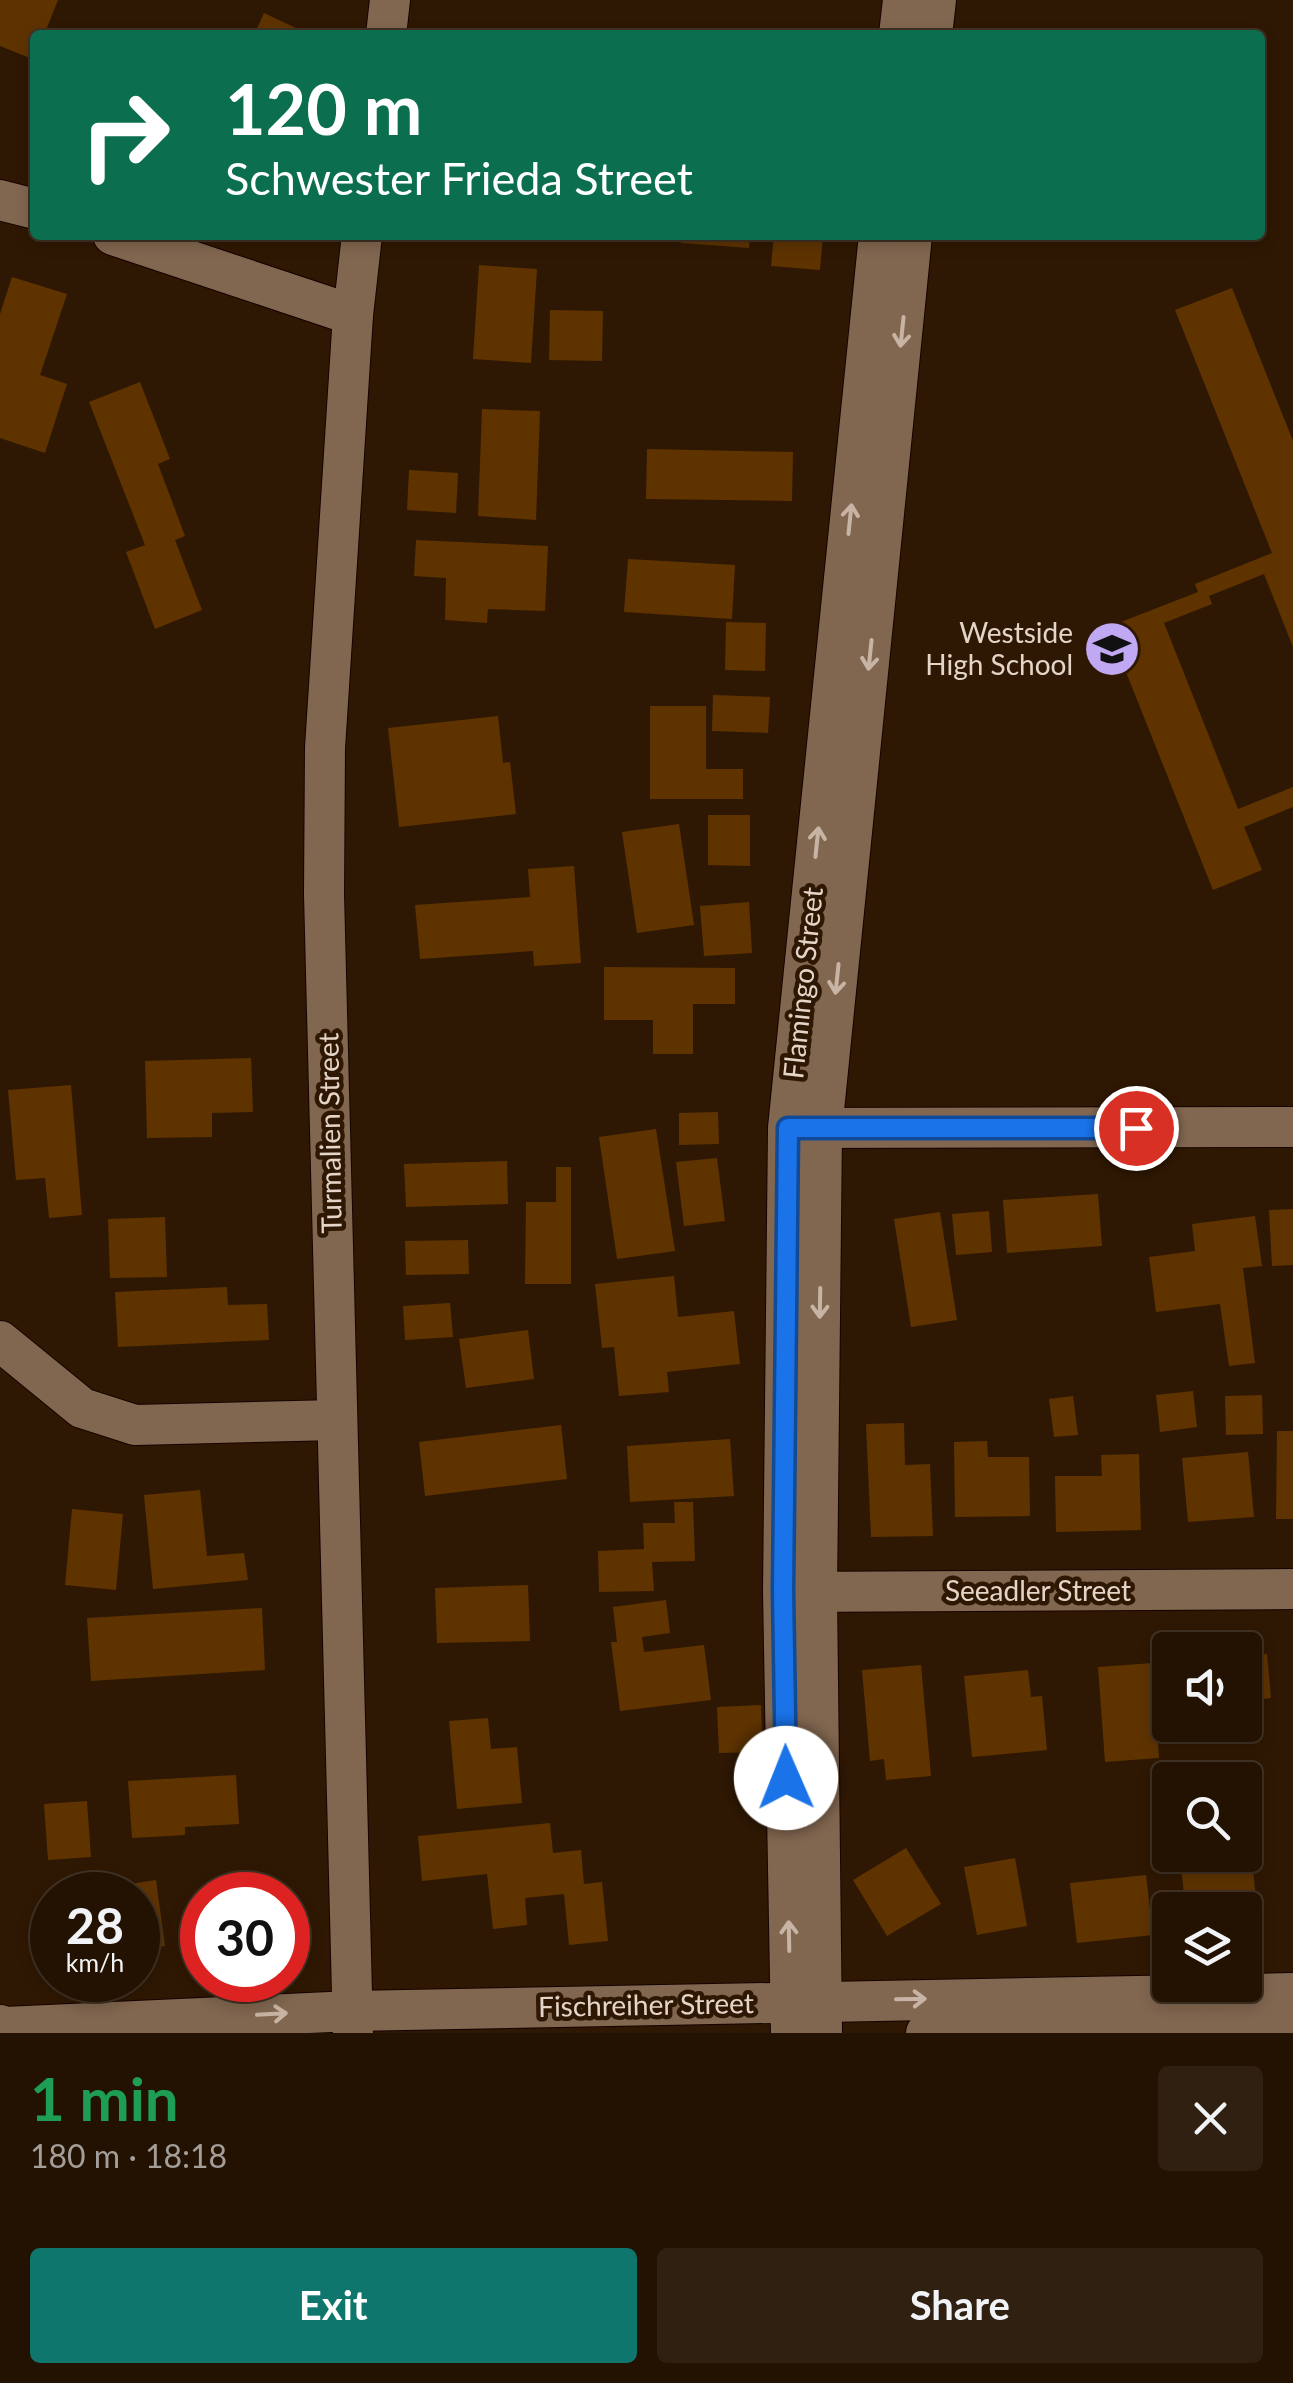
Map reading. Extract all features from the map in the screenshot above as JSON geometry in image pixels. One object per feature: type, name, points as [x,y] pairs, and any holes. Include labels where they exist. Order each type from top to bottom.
[{"type":"street","points":[[387,30],[390,0]]},
{"type":"street","points":[[899,30],[902,0]]},
{"type":"street","points":[[933,30],[936,0]]},
{"type":"street","points":[[0,200],[30,208]]},
{"type":"street","points":[[128,240],[353,316]]},
{"type":"street","name":"Turmalien Street","points":[[352,2022],[324,894],[324,748],[361,240]]},
{"type":"street","name":"Flamingo Street","points":[[806,2017],[800,1592],[805,1129],[879,240]]},
{"type":"street","name":"Flamingo Street","points":[[805,1129],[911,240]]},
{"type":"street","points":[[805,1129],[1293,1127]]},
{"type":"street","points":[[0,1342],[82,1408],[135,1425],[336,1420]]},
{"type":"street","name":"Seeadler Street","points":[[800,1592],[1293,1588]]},
{"type":"street","name":"Fischreiher Street","points":[[0,2024],[806,2017],[1293,1993]]},
{"type":"street","points":[[926,2033],[1293,2027]]},
{"type":"building","points":[[0,0],[58,0],[46,30],[30,30],[30,58],[0,46]]},
{"type":"building","points":[[264,13],[300,30],[256,30]]},
{"type":"building","points":[[681,240],[750,240],[749,248]]},
{"type":"building","points":[[774,240],[823,240],[820,270],[771,266]]},
{"type":"building","points":[[479,265],[537,269],[531,363],[473,359]]},
{"type":"building","points":[[12,277],[67,294],[40,375],[67,384],[45,453],[0,438],[0,314]]},
{"type":"building","points":[[1232,288],[1293,441],[1293,647],[1264,574],[1209,596],[1212,604],[1164,623],[1238,809],[1293,787],[1293,807],[1244,827],[1262,870],[1213,890],[1108,627],[1198,592],[1195,584],[1272,553],[1175,310]]},
{"type":"building","points":[[550,310],[603,311],[602,361],[549,360]]},
{"type":"building","points":[[140,382],[170,459],[158,464],[185,536],[175,540],[202,610],[155,629],[126,552],[145,545],[89,402]]},
{"type":"building","points":[[482,409],[540,411],[536,520],[478,516]]},
{"type":"building","points":[[647,449],[793,452],[792,501],[646,499]]},
{"type":"building","points":[[409,470],[458,473],[456,513],[407,510]]},
{"type":"building","points":[[416,540],[548,546],[545,611],[488,609],[487,623],[445,620],[446,578],[414,576]]},
{"type":"building","points":[[628,559],[735,565],[732,619],[624,612]]},
{"type":"building","points":[[726,622],[766,623],[765,671],[725,670]]},
{"type":"building","points":[[713,695],[770,697],[768,733],[712,731]]},
{"type":"building","points":[[650,706],[706,706],[706,769],[743,769],[743,799],[650,799]]},
{"type":"building","points":[[498,716],[503,763],[510,762],[516,814],[399,827],[388,728]]},
{"type":"building","points":[[708,815],[750,815],[750,866],[708,865]]},
{"type":"building","points":[[679,824],[694,925],[637,933],[622,832]]},
{"type":"building","points":[[574,866],[581,963],[534,966],[533,951],[420,959],[415,905],[530,897],[528,869]]},
{"type":"building","points":[[749,902],[752,953],[704,956],[700,906]]},
{"type":"building","points":[[604,967],[735,968],[735,1004],[693,1004],[693,1054],[653,1054],[653,1020],[604,1020]]},
{"type":"building","points":[[251,1058],[253,1112],[212,1113],[212,1137],[147,1138],[145,1061]]},
{"type":"building","points":[[71,1085],[82,1215],[49,1218],[45,1178],[16,1180],[8,1090]]},
{"type":"building","points":[[718,1112],[719,1144],[679,1145],[679,1113]]},
{"type":"building","points":[[656,1129],[675,1251],[617,1259],[599,1137]]},
{"type":"building","points":[[717,1158],[725,1221],[684,1226],[676,1162]]},
{"type":"building","points":[[507,1161],[508,1204],[406,1207],[404,1164]]},
{"type":"building","points":[[556,1167],[571,1167],[571,1284],[525,1284],[526,1202],[556,1202]]},
{"type":"building","points":[[1098,1194],[1102,1246],[1007,1253],[1003,1200]]},
{"type":"building","points":[[1293,1209],[1293,1265],[1272,1266],[1269,1210]]},
{"type":"building","points":[[989,1211],[992,1252],[956,1255],[952,1214]]},
{"type":"building","points":[[940,1212],[957,1320],[911,1327],[894,1219]]},
{"type":"building","points":[[1255,1216],[1262,1266],[1243,1268],[1255,1363],[1229,1366],[1220,1304],[1156,1312],[1149,1257],[1195,1251],[1192,1224]]},
{"type":"building","points":[[165,1217],[167,1277],[110,1278],[108,1219]]},
{"type":"building","points":[[468,1240],[469,1274],[406,1275],[405,1241]]},
{"type":"building","points":[[674,1276],[678,1317],[734,1311],[740,1364],[667,1372],[669,1392],[619,1396],[614,1347],[602,1348],[595,1284]]},
{"type":"building","points":[[227,1287],[228,1305],[267,1304],[269,1340],[118,1347],[115,1292]]},
{"type":"building","points":[[450,1303],[453,1337],[405,1340],[403,1306]]},
{"type":"building","points":[[528,1330],[534,1379],[466,1388],[459,1339]]},
{"type":"building","points":[[1193,1391],[1197,1427],[1160,1432],[1156,1395]]},
{"type":"building","points":[[1262,1395],[1263,1434],[1226,1435],[1225,1396]]},
{"type":"building","points":[[1073,1396],[1078,1435],[1054,1437],[1049,1399]]},
{"type":"building","points":[[904,1423],[905,1465],[930,1464],[933,1536],[871,1537],[866,1424]]},
{"type":"building","points":[[561,1425],[567,1479],[425,1496],[419,1442]]},
{"type":"building","points":[[1277,1431],[1293,1431],[1293,1519],[1276,1519]]},
{"type":"building","points":[[730,1439],[734,1496],[630,1502],[627,1446]]},
{"type":"building","points":[[987,1441],[988,1457],[1029,1457],[1030,1516],[955,1517],[954,1442]]},
{"type":"building","points":[[1248,1452],[1254,1517],[1188,1522],[1182,1458]]},
{"type":"building","points":[[1139,1454],[1141,1530],[1056,1532],[1055,1476],[1102,1476],[1101,1455]]},
{"type":"building","points":[[200,1490],[207,1556],[244,1553],[248,1580],[153,1589],[144,1495]]},
{"type":"building","points":[[674,1502],[693,1502],[695,1561],[652,1562],[654,1591],[599,1592],[598,1551],[644,1549],[643,1523],[675,1523]]},
{"type":"building","points":[[72,1509],[123,1514],[116,1590],[65,1585]]},
{"type":"building","points":[[528,1585],[530,1641],[437,1643],[435,1588]]},
{"type":"building","points":[[666,1600],[670,1633],[642,1637],[644,1652],[704,1645],[711,1700],[620,1711],[611,1642],[617,1642],[613,1607]]},
{"type":"building","points":[[262,1608],[265,1670],[91,1681],[87,1618]]},
{"type":"building","points":[[1262,1654],[1267,1654],[1271,1698],[1262,1699]]},
{"type":"building","points":[[1152,1663],[1152,1742],[1158,1742],[1159,1758],[1105,1762],[1098,1667]]},
{"type":"building","points":[[921,1665],[931,1776],[886,1780],[884,1759],[870,1761],[862,1670]]},
{"type":"building","points":[[1028,1670],[1031,1697],[1042,1696],[1047,1750],[972,1757],[964,1676]]},
{"type":"building","points":[[761,1705],[763,1752],[719,1753],[717,1707]]},
{"type":"building","points":[[488,1718],[491,1749],[517,1747],[522,1803],[457,1809],[449,1721]]},
{"type":"building","points":[[236,1775],[239,1824],[185,1827],[185,1835],[132,1838],[128,1781]]},
{"type":"building","points":[[87,1801],[91,1857],[48,1860],[44,1804]]},
{"type":"building","points":[[550,1823],[553,1853],[581,1850],[584,1884],[602,1882],[608,1941],[569,1945],[564,1894],[525,1898],[527,1925],[493,1929],[487,1874],[422,1881],[418,1836]]},
{"type":"building","points":[[906,1848],[941,1904],[887,1936],[853,1880]]},
{"type":"building","points":[[1015,1858],[1027,1926],[977,1935],[964,1867]]},
{"type":"building","points":[[1181,1872],[1253,1872],[1255,1892],[1184,1892]]},
{"type":"building","points":[[1146,1875],[1152,1935],[1077,1943],[1070,1883]]},
{"type":"building","points":[[160,1909],[165,1946],[160,1947]]},
{"type":"place","name":"Westside High School","points":[[1112,649]]},
{"type":"route","points":[[786,1778],[783,1591],[788,1128],[1136,1128]]}]
